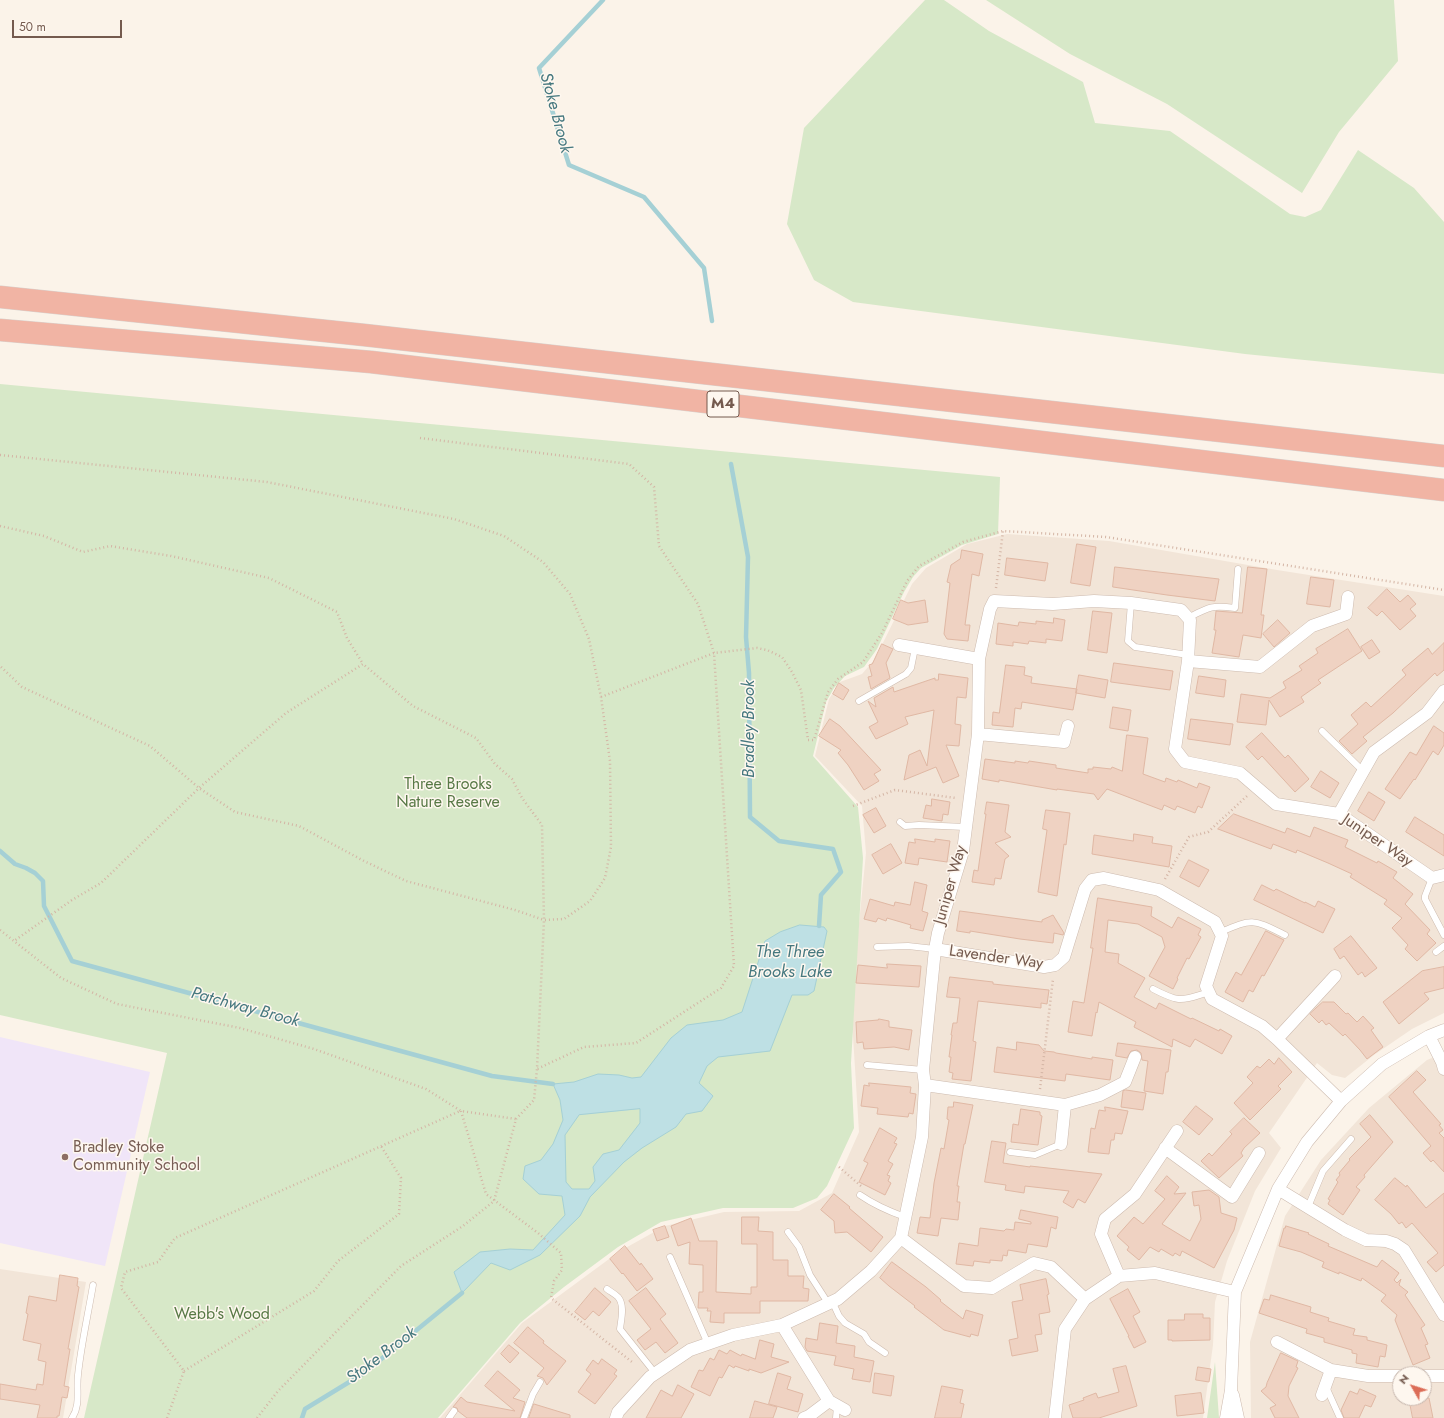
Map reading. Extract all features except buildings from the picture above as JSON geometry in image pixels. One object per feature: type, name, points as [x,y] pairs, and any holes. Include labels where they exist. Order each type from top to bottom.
[{"type":"highway","name":"M4","points":[[0,297],[364,335],[1444,456]]},
{"type":"highway","name":"M4","points":[[0,330],[371,362],[1444,490]]},
{"type":"street","points":[[1188,658],[1260,667],[1312,626],[1346,614],[1348,596]]},
{"type":"street","points":[[994,601],[1053,604],[1094,601],[1131,603],[1181,610],[1188,618]]},
{"type":"street","name":"Juniper Way","points":[[616,1418],[618,1412],[653,1375],[690,1350],[733,1335],[782,1325],[838,1298],[871,1272],[901,1238],[922,1137],[925,1085],[923,1070],[935,949],[938,933],[963,851],[978,734],[979,660],[990,608],[994,601]]},
{"type":"street","name":"Juniper Way","points":[[1188,618],[1190,620],[1188,658],[1175,749],[1185,762],[1240,774],[1276,804],[1339,814],[1432,878]]},
{"type":"street","points":[[899,645],[979,660]]},
{"type":"street","points":[[1339,814],[1374,752],[1427,713],[1444,691]]},
{"type":"street","points":[[978,734],[1064,742],[1068,726]]},
{"type":"street","points":[[1432,878],[1444,875]]},
{"type":"street","name":"Lavender Way","points":[[935,949],[1044,967],[1055,965],[1064,957],[1085,888],[1092,880],[1104,878],[1159,890],[1215,922],[1220,932]]},
{"type":"street","points":[[1220,932],[1222,936],[1206,986],[1212,1000],[1262,1026],[1341,1101]]},
{"type":"street","points":[[1277,1039],[1335,976]]},
{"type":"street","points":[[1226,1418],[1231,1390],[1235,1292],[1278,1189],[1307,1142],[1341,1101],[1382,1064],[1429,1036],[1444,1030]]},
{"type":"street","points":[[1429,1036],[1444,1069]]},
{"type":"street","points":[[925,1085],[1064,1105],[1100,1095],[1125,1082],[1135,1057]]},
{"type":"street","points":[[1060,1144],[1064,1105]]},
{"type":"street","points":[[1119,1276],[1101,1234],[1105,1219],[1135,1194],[1177,1131]]},
{"type":"street","points":[[1165,1148],[1232,1197],[1259,1153]]},
{"type":"street","points":[[1278,1189],[1345,1230],[1366,1240],[1386,1241],[1395,1244],[1404,1250],[1444,1315]]},
{"type":"street","points":[[901,1238],[964,1286],[992,1288],[1034,1263],[1051,1267],[1085,1298]]},
{"type":"street","points":[[1055,1418],[1065,1329],[1085,1298],[1119,1276],[1155,1273],[1235,1292]]},
{"type":"street","points":[[782,1325],[837,1406],[804,1418]]},
{"type":"street","points":[[1276,1342],[1331,1370],[1368,1376],[1392,1376]]},
{"type":"street","points":[[1324,1390],[1331,1370]]},
{"type":"street","points":[[1432,1376],[1444,1376]]},
{"type":"street","points":[[1231,1390],[1238,1418]]},
{"type":"lane","points":[[1188,618],[1216,606],[1234,608],[1238,568]]},
{"type":"lane","points":[[1131,603],[1128,641],[1135,646],[1188,658]]},
{"type":"lane","points":[[859,701],[906,674],[911,668],[915,648]]},
{"type":"lane","points":[[1322,731],[1363,771]]},
{"type":"lane","points":[[900,822],[905,826],[919,825],[965,827]]},
{"type":"lane","points":[[1432,878],[1425,899],[1444,935]]},
{"type":"lane","points":[[1220,932],[1243,922],[1253,921],[1264,924],[1285,935]]},
{"type":"lane","points":[[877,947],[908,946],[935,949]]},
{"type":"lane","points":[[1436,952],[1444,946]]},
{"type":"lane","points":[[1153,989],[1169,998],[1182,1001],[1209,992]]},
{"type":"lane","points":[[867,1065],[923,1070]]},
{"type":"lane","points":[[1308,1207],[1323,1171],[1351,1138]]},
{"type":"lane","points":[[1010,1152],[1035,1155],[1060,1144]]},
{"type":"lane","points":[[860,1195],[875,1206],[906,1218]]},
{"type":"lane","points":[[788,1232],[799,1246],[810,1274],[839,1316],[845,1323],[864,1334],[869,1342],[885,1353]]},
{"type":"lane","points":[[670,1257],[708,1344]]},
{"type":"lane","points":[[72,1418],[75,1414],[78,1393],[77,1376],[93,1286]]},
{"type":"lane","points":[[607,1289],[617,1296],[620,1301],[622,1309],[620,1329],[653,1375]]},
{"type":"lane","points":[[524,1418],[533,1394],[540,1382]]},
{"type":"lane","points":[[1324,1390],[1340,1418]]},
{"type":"lane","points":[[836,1418],[837,1406]]},
{"type":"lane","points":[[449,1418],[454,1411]]},
{"type":"path","points":[[420,438],[629,464],[654,487],[659,546],[698,604],[714,653],[734,966],[721,988],[636,1044],[584,1047],[537,1069]]},
{"type":"path","points":[[0,455],[267,482],[454,519],[504,536],[543,562],[570,594],[588,639],[600,697],[610,768],[612,847],[605,878],[590,901],[564,919],[544,920],[515,910],[406,881],[364,861],[299,826],[235,812],[199,788],[150,746],[22,687],[0,666]]},
{"type":"path","points":[[0,526],[44,536],[83,552],[110,546],[171,556],[269,578],[337,612],[347,638],[363,664],[413,706],[476,738],[495,764],[512,779],[522,798],[542,825],[544,920],[537,1069],[534,1100],[516,1119],[494,1201],[463,1226],[401,1266],[278,1391],[257,1418]]},
{"type":"path","points":[[994,601],[1003,531]]},
{"type":"path","points":[[600,697],[714,653],[757,648]]},
{"type":"path","points":[[14,941],[72,900],[101,883],[199,788],[286,713],[363,664]]},
{"type":"path","points":[[1159,890],[1189,837],[1208,832],[1256,787]]},
{"type":"path","points":[[852,806],[895,790],[969,800]]},
{"type":"path","points":[[0,930],[61,978],[118,1004],[240,1028],[314,1049],[426,1089],[461,1111],[516,1119]]},
{"type":"path","points":[[1039,1102],[1055,965]]},
{"type":"path","points":[[184,1371],[121,1288],[126,1272],[158,1262],[175,1238],[461,1111]]},
{"type":"path","points":[[461,1111],[486,1194],[538,1233],[560,1253],[562,1270],[554,1281],[551,1298],[653,1375]]},
{"type":"path","points":[[167,1418],[184,1371],[314,1291],[338,1261],[398,1214],[401,1178],[381,1146]]},
{"type":"shaded area","points":[[1007,534],[1109,541],[1277,570],[1444,596],[1444,1013],[1412,1029],[1374,1055],[1345,1078],[1332,1075],[1317,1063],[1269,1133],[1281,1148],[1255,1191],[1227,1261],[1215,1302],[1213,1345],[1203,1418],[440,1418],[522,1323],[620,1251],[665,1226],[724,1212],[799,1211],[832,1193],[859,1132],[851,1004],[866,853],[862,806],[815,756],[829,699],[840,682],[862,674],[875,659],[912,584],[926,568],[967,544]]},
{"type":"shaded area","name":"Bradley Stoke Community School","points":[[0,1037],[150,1072],[105,1266],[0,1243]]},
{"type":"shaded area","points":[[1444,1053],[1444,1418],[1251,1418],[1250,1342],[1285,1216],[1321,1160],[1369,1108],[1427,1060]]},
{"type":"shaded area","points":[[0,1269],[86,1282],[63,1418],[0,1418]]},
{"type":"green space","points":[[925,0],[944,0],[989,31],[1083,82],[1095,123],[1170,131],[1290,214],[1305,217],[1321,210],[1358,150],[1414,188],[1444,222],[1444,374],[1245,354],[853,302],[814,280],[787,224],[804,128]]},
{"type":"green space","points":[[986,0],[1394,0],[1398,61],[1339,132],[1302,193],[1167,104],[1070,54]]},
{"type":"green space","name":"Three Brooks Nature Reserve","points":[[0,384],[1000,477],[998,534],[962,545],[921,568],[913,577],[904,592],[877,649],[864,667],[845,676],[834,688],[826,702],[813,756],[858,807],[863,858],[851,1063],[854,1128],[827,1186],[817,1198],[793,1208],[723,1208],[661,1222],[618,1247],[564,1287],[520,1323],[438,1418],[84,1418],[167,1053],[0,1015]]},
{"type":"green space","points":[[1215,1362],[1219,1418],[1207,1418]]},
{"type":"water","name":"The Three Brooks Lake","points":[[800,925],[824,927],[827,931],[814,991],[808,995],[792,995],[770,1051],[718,1057],[707,1066],[699,1083],[713,1096],[702,1111],[686,1114],[676,1127],[642,1148],[624,1162],[590,1197],[580,1216],[540,1255],[510,1270],[491,1263],[462,1293],[454,1272],[480,1252],[510,1249],[533,1250],[565,1215],[562,1196],[539,1194],[523,1179],[525,1166],[541,1160],[553,1144],[563,1120],[560,1100],[553,1084],[574,1082],[598,1074],[619,1075],[632,1078],[641,1077],[671,1038],[687,1025],[723,1020],[742,1012],[765,941],[780,932]],"holes":[[[640,1109],[640,1123],[619,1150],[603,1154],[593,1167],[595,1181],[589,1189],[572,1189],[566,1182],[565,1135],[579,1115]]]},
{"type":"waterway","name":"Stoke Brook","points":[[603,0],[539,68],[569,165],[644,197],[704,268],[712,321]]},
{"type":"waterway","name":"Bradley Brook","points":[[731,464],[748,557],[746,637],[749,673],[750,817],[779,841],[833,849],[841,872],[821,895],[819,926]]},
{"type":"waterway","name":"Patchway Brook","points":[[0,851],[15,864],[35,873],[43,881],[44,906],[72,961],[492,1076],[553,1084]]},
{"type":"waterway","name":"Stoke Brook","points":[[302,1418],[305,1409],[364,1373],[462,1293]]},
{"type":"place","name":"Bradley Stoke Community School","points":[[65,1157]]},
{"type":"park label","name":"Webb's Wood","points":[[222,1315]]}]
